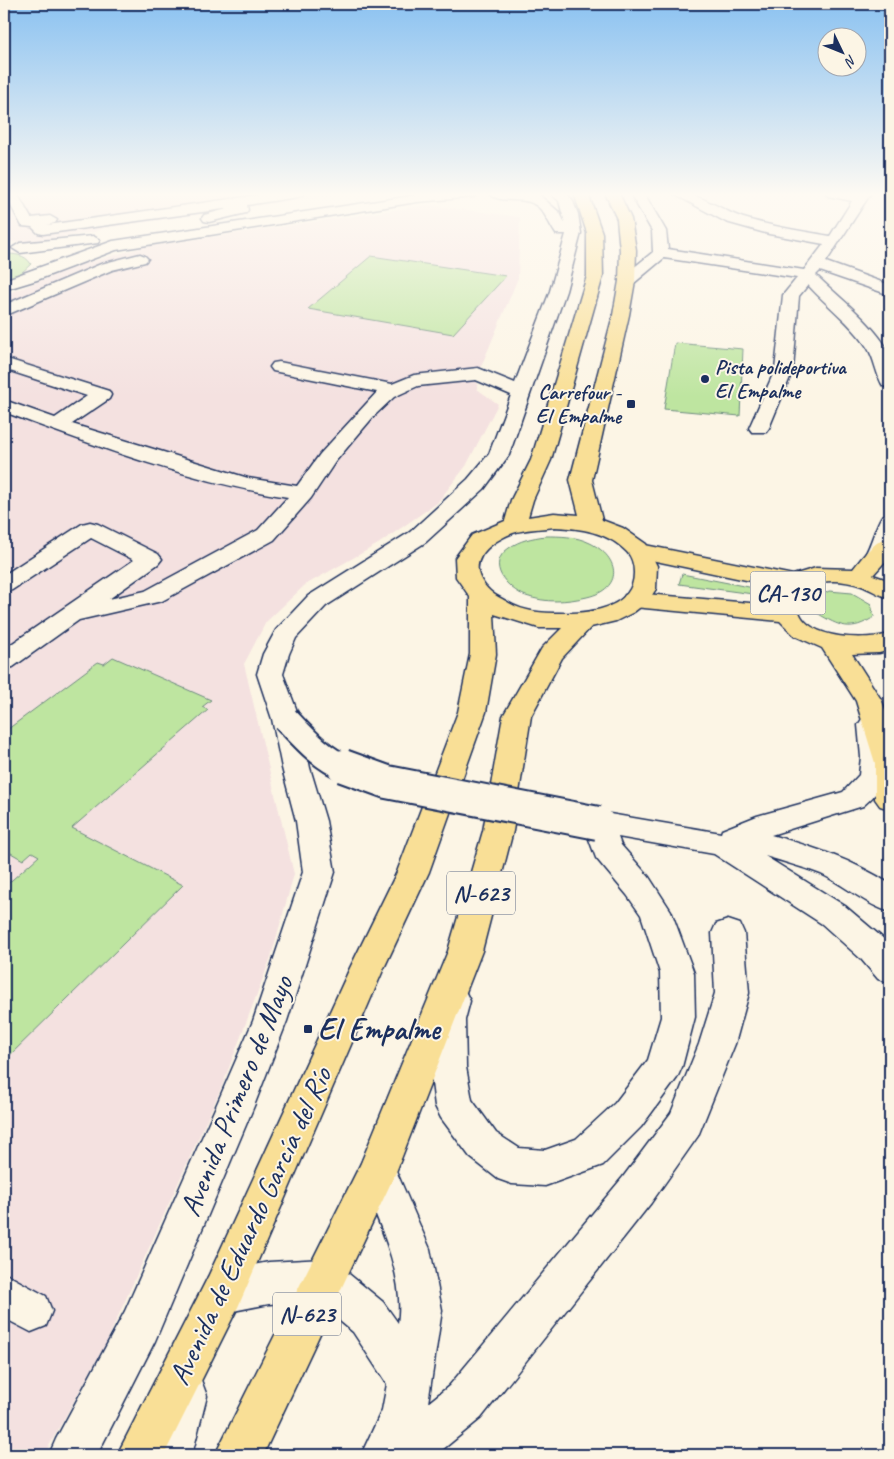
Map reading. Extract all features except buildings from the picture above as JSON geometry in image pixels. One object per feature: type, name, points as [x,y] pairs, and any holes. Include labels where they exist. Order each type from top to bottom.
[{"type":"main road","points":[[515,524],[522,500],[541,460],[595,276],[596,261]]},
{"type":"main road","points":[[592,524],[581,480],[621,316],[627,281],[628,261]]},
{"type":"main road","points":[[481,599],[465,574],[464,561],[472,548],[484,538],[515,524],[554,520],[592,524],[623,537],[640,551],[796,583]]},
{"type":"main road","name":"CA-130","points":[[859,577],[883,549]]},
{"type":"main road","points":[[634,600],[643,589],[646,578],[645,564],[640,551]]},
{"type":"main road","name":"CA-130","points":[[890,591],[859,577],[828,575],[814,576],[796,583],[785,596],[788,614],[804,630],[832,643],[858,648],[883,646],[890,642]]},
{"type":"main road","name":"N-623","points":[[481,599],[514,615],[558,622],[583,621],[601,617],[634,600]]},
{"type":"main road","name":"Avenida de Eduardo García del Río","points":[[140,1455],[223,1292],[367,968],[413,872],[472,712],[483,654],[481,599]]},
{"type":"main road","points":[[634,600],[788,614]]},
{"type":"main road","name":"N-623","points":[[238,1455],[262,1411],[323,1280],[377,1172],[465,951],[498,831],[517,716],[551,654],[583,621]]},
{"type":"main road","name":"CA-130","points":[[832,643],[869,701],[889,763],[890,799]]},
{"type":"street","points":[[44,270],[48,261]]},
{"type":"street","points":[[4,285],[22,281],[66,261]]},
{"type":"street","points":[[4,311],[108,267],[131,261]]},
{"type":"street","name":"Avenida Primero de Mayo","points":[[72,1455],[140,1326],[236,1106],[270,1020],[312,898],[319,872],[311,821],[296,768],[286,719],[270,674],[276,654],[285,635],[316,601],[362,574],[418,537],[452,508],[476,484],[499,455],[567,261]]},
{"type":"street","points":[[627,281],[652,261]]},
{"type":"street","points":[[733,261],[812,270],[890,290]]},
{"type":"street","points":[[760,428],[784,370],[791,295],[819,261]]},
{"type":"street","points":[[812,270],[822,291],[845,310],[870,336],[888,369],[890,382]]},
{"type":"street","points":[[485,375],[534,357]]},
{"type":"street","points":[[4,363],[102,394],[57,426]]},
{"type":"street","points":[[279,367],[394,390]]},
{"type":"street","points":[[73,614],[153,596],[266,535],[303,493],[327,458],[367,412],[387,393],[414,381],[478,374],[485,375],[520,392]]},
{"type":"street","points":[[4,406],[57,426],[246,484],[303,493]]},
{"type":"street","points":[[883,549],[890,521]]},
{"type":"street","points":[[4,586],[90,529],[150,559],[182,567],[230,555]]},
{"type":"street","points":[[4,661],[150,559]]},
{"type":"street","points":[[720,844],[768,824],[853,799],[864,790],[876,772],[869,701]]},
{"type":"street","name":"Avenida Primero de Mayo","points":[[286,719],[306,741],[339,764],[387,782],[598,823],[720,844]]},
{"type":"street","points":[[465,951],[448,1020],[448,1067],[454,1106],[483,1145],[512,1166],[545,1168],[589,1152],[628,1115],[664,1067],[678,1017],[677,973],[668,943],[655,911],[638,886],[607,850],[598,823]]},
{"type":"street","points":[[720,844],[764,844],[811,857],[863,882],[890,900]]},
{"type":"street","points":[[720,844],[792,887],[852,929],[878,953],[890,968]]},
{"type":"street","points":[[400,1455],[465,1402],[631,1198],[685,1124],[717,1044],[732,993],[728,933]]},
{"type":"street","points":[[377,1172],[410,1249],[421,1310],[404,1415],[384,1455]]},
{"type":"street","points":[[223,1292],[269,1283],[323,1280],[368,1316],[409,1379]]},
{"type":"street","points":[[170,1455],[200,1339]]},
{"type":"shaded area","points":[[93,261],[519,261],[518,278],[478,374],[477,389],[498,404],[466,466],[437,503],[378,544],[305,585],[266,622],[244,664],[294,874],[271,957],[222,1086],[106,1343],[44,1455],[4,1455],[4,295]]},
{"type":"green space","points":[[4,261],[29,261],[31,264],[20,274],[4,279]]},
{"type":"green space","points":[[365,261],[405,261],[506,276],[453,334],[308,309]]},
{"type":"green space","name":"Pista polideportiva El Empalme","points":[[675,343],[743,349],[740,416],[664,409]]},
{"type":"green space","points":[[545,536],[579,539],[600,549],[608,557],[614,573],[607,587],[599,593],[587,597],[556,601],[526,596],[512,588],[501,575],[499,561],[502,554],[517,543]]},
{"type":"green space","points":[[682,574],[754,588],[753,594],[679,584]]},
{"type":"green space","points":[[829,591],[852,593],[871,604],[874,617],[859,625],[852,626],[832,622],[825,618],[817,613],[814,600]]},
{"type":"green space","points":[[113,657],[211,700],[202,707],[208,710],[72,828],[183,885],[4,1061],[4,887],[39,856],[32,852],[23,860],[4,849],[4,732],[98,662],[104,664]]},
{"type":"place","name":"Pista polideportiva El Empalme","points":[[705,379]]},
{"type":"place","name":"Carrefour - El Empalme","points":[[631,404]]},
{"type":"place","name":"El Empalme","points":[[308,1029]]}]
